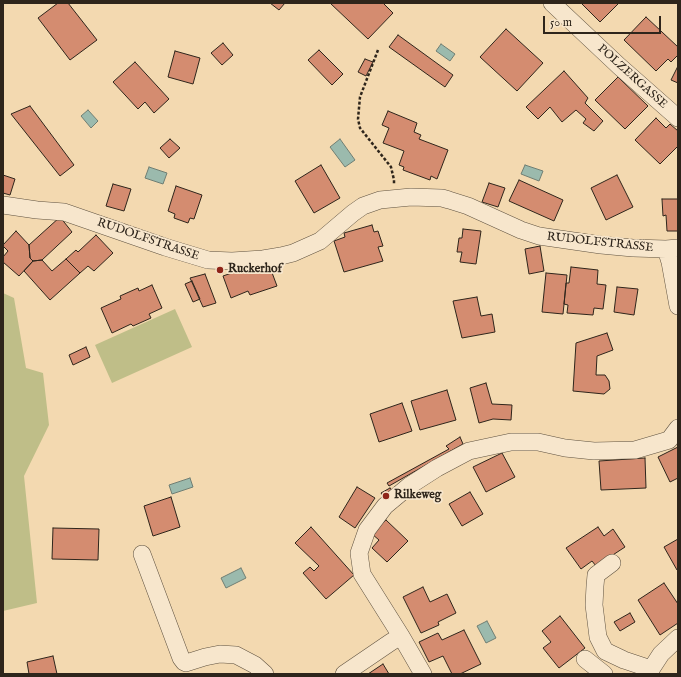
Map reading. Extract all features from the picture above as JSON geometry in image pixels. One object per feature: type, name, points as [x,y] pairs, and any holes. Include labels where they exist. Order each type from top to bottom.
[{"type":"street","name":"POLZERGASSE","points":[[552,3],[619,66],[678,118]]},
{"type":"street","name":"RUDOLFSTRASSE","points":[[3,205],[64,212],[208,260],[232,261],[263,259],[293,253],[320,241],[363,206],[380,200],[411,197],[449,200],[468,206],[521,230],[539,236],[633,248],[672,248]]},
{"type":"street","points":[[672,248],[670,262],[678,306]]},
{"type":"street","points":[[423,674],[362,574],[359,553],[367,530],[385,506],[409,486],[437,468],[469,451],[511,442],[538,442],[565,448],[594,451],[635,450],[669,440],[678,428]]},
{"type":"street","points":[[142,554],[181,658],[184,662],[186,663],[220,654],[236,655],[255,665],[265,674]]},
{"type":"street","points":[[612,563],[596,575],[595,586],[594,605],[598,637],[605,651],[650,671],[661,654],[678,638]]},
{"type":"street","points":[[344,674],[401,636]]},
{"type":"street","points":[[585,659],[604,674]]},
{"type":"path","points":[[378,50],[360,97],[358,119],[360,128],[391,167],[394,180],[393,186]]},
{"type":"shaded area","points":[[441,44],[455,54],[450,61],[436,51]]},
{"type":"shaded area","points":[[88,110],[98,121],[91,128],[81,116]]},
{"type":"shaded area","points":[[340,139],[355,160],[345,167],[330,147]]},
{"type":"shaded area","points":[[525,165],[543,171],[539,181],[521,174]]},
{"type":"shaded area","points":[[149,167],[167,173],[163,184],[145,178]]},
{"type":"shaded area","points":[[3,293],[14,298],[26,368],[43,373],[49,425],[24,476],[37,603],[3,611]]},
{"type":"shaded area","points":[[175,309],[192,347],[112,383],[95,345]]},
{"type":"shaded area","points":[[190,478],[193,487],[172,494],[169,485]]},
{"type":"shaded area","points":[[241,568],[246,578],[226,588],[221,578]]},
{"type":"shaded area","points":[[487,621],[496,638],[486,643],[477,626]]},
{"type":"building","points":[[58,3],[68,3],[97,40],[70,60],[38,18]]},
{"type":"building","points":[[270,3],[285,3],[279,10]]},
{"type":"building","points":[[330,3],[383,3],[393,13],[368,39]]},
{"type":"building","points":[[581,3],[619,3],[600,22]]},
{"type":"building","points":[[646,17],[678,47],[678,55],[671,62],[668,59],[656,71],[624,40]]},
{"type":"building","points":[[506,29],[543,63],[517,91],[480,57]]},
{"type":"building","points":[[398,35],[453,75],[445,87],[389,47]]},
{"type":"building","points":[[223,43],[233,55],[222,65],[211,53]]},
{"type":"building","points":[[319,50],[343,74],[332,85],[308,60]]},
{"type":"building","points":[[175,51],[200,58],[193,84],[168,77]]},
{"type":"building","points":[[365,59],[373,62],[366,76],[358,72]]},
{"type":"building","points":[[135,62],[169,99],[154,113],[145,102],[138,109],[113,82]]},
{"type":"building","points":[[678,66],[678,83],[671,80]]},
{"type":"building","points":[[564,71],[588,98],[585,103],[603,121],[594,131],[583,123],[586,119],[576,110],[562,122],[550,107],[538,119],[526,107]]},
{"type":"building","points":[[618,77],[648,106],[625,129],[595,100]]},
{"type":"building","points":[[30,106],[74,165],[60,176],[11,114]]},
{"type":"building","points":[[388,111],[417,123],[414,132],[421,135],[419,139],[448,150],[437,179],[431,176],[430,180],[403,170],[404,167],[399,165],[404,151],[383,143],[389,128],[382,125]]},
{"type":"building","points":[[656,118],[666,128],[670,124],[678,131],[678,146],[660,164],[635,140]]},
{"type":"building","points":[[170,139],[180,148],[169,158],[160,148]]},
{"type":"building","points":[[321,165],[340,198],[314,213],[295,181]]},
{"type":"building","points":[[3,175],[15,179],[10,195],[3,193]]},
{"type":"building","points":[[617,175],[633,207],[606,220],[591,188]]},
{"type":"building","points":[[519,180],[563,200],[554,221],[509,201]]},
{"type":"building","points":[[489,183],[505,188],[498,207],[482,202]]},
{"type":"building","points":[[113,184],[131,189],[124,211],[106,206]]},
{"type":"building","points":[[176,186],[202,195],[194,219],[190,218],[188,223],[174,218],[175,214],[168,211]]},
{"type":"building","points":[[662,199],[678,199],[678,231],[667,231],[666,215],[663,216]]},
{"type":"building","points":[[60,217],[72,232],[42,260],[33,261],[30,258],[29,245]]},
{"type":"building","points":[[372,225],[374,232],[378,231],[383,246],[378,247],[383,261],[344,272],[334,241],[345,237],[344,233]]},
{"type":"building","points":[[463,229],[481,231],[476,264],[460,262],[462,252],[457,252],[459,238],[462,238]]},
{"type":"building","points":[[16,231],[29,245],[30,258],[33,261],[19,276],[3,262],[3,257],[8,251],[3,245]]},
{"type":"building","points":[[96,235],[113,253],[94,271],[88,266],[80,273],[66,259],[76,250],[78,252]]},
{"type":"building","points":[[540,246],[544,271],[529,274],[525,249]]},
{"type":"building","points":[[66,259],[80,273],[50,300],[24,271],[33,261],[42,260],[52,271]]},
{"type":"building","points":[[257,264],[261,273],[271,270],[277,286],[250,295],[248,291],[231,298],[223,276]]},
{"type":"building","points":[[571,267],[598,270],[597,284],[606,285],[603,309],[594,308],[593,315],[567,313],[568,305],[564,304],[566,283],[569,283]]},
{"type":"building","points":[[546,273],[567,275],[563,314],[542,312]]},
{"type":"building","points":[[205,274],[216,303],[203,307],[190,278]]},
{"type":"building","points":[[192,281],[200,299],[193,302],[185,284]]},
{"type":"building","points":[[152,285],[162,308],[149,314],[151,318],[133,326],[131,324],[112,333],[101,308],[121,299],[120,296],[138,288],[139,291]]},
{"type":"building","points":[[617,287],[638,289],[634,315],[614,312]]},
{"type":"building","points":[[477,297],[481,316],[492,314],[495,332],[462,338],[453,301]]},
{"type":"building","points":[[607,333],[613,350],[597,356],[596,375],[605,375],[609,381],[610,389],[604,394],[573,391],[576,343]]},
{"type":"building","points":[[86,347],[90,357],[73,365],[69,355]]},
{"type":"building","points":[[486,383],[492,404],[512,405],[511,420],[493,419],[479,423],[470,388]]},
{"type":"building","points":[[447,390],[456,420],[420,430],[411,401]]},
{"type":"building","points":[[402,403],[412,431],[379,442],[370,414]]},
{"type":"building","points":[[460,437],[463,444],[389,486],[387,483],[449,449],[446,446]]},
{"type":"building","points":[[678,447],[678,478],[670,482],[658,457]]},
{"type":"building","points":[[502,453],[515,477],[486,492],[473,467]]},
{"type":"building","points":[[645,458],[646,488],[601,490],[599,461]]},
{"type":"building","points":[[357,487],[375,498],[355,528],[339,517]]},
{"type":"building","name":"Rilkeweg","points":[[390,488],[394,493],[385,499],[381,493]]},
{"type":"building","points":[[470,492],[483,514],[462,526],[449,504]]},
{"type":"building","points":[[171,497],[180,527],[153,536],[144,506]]},
{"type":"building","points":[[386,520],[408,541],[387,562],[372,548],[379,540],[372,534]]},
{"type":"building","points":[[311,527],[354,575],[326,599],[303,573],[310,567],[314,571],[319,566],[295,543]]},
{"type":"building","points":[[598,527],[604,536],[613,529],[625,547],[596,566],[592,561],[581,569],[566,548]]},
{"type":"building","points":[[53,528],[99,529],[98,560],[52,559]]},
{"type":"building","points":[[678,539],[678,570],[677,570],[664,547]]},
{"type":"building","points":[[664,583],[678,604],[678,623],[660,635],[638,600]]},
{"type":"building","points":[[423,587],[430,602],[447,594],[456,613],[438,622],[439,625],[421,633],[403,597]]},
{"type":"building","points":[[630,613],[635,622],[620,631],[614,622]]},
{"type":"building","points":[[560,616],[585,648],[559,668],[543,648],[551,642],[542,631]]},
{"type":"building","points":[[464,630],[481,664],[460,674],[452,674],[443,656],[429,662],[419,642],[438,633],[442,640]]},
{"type":"building","points":[[53,656],[57,674],[29,674],[27,662]]},
{"type":"building","points":[[383,664],[389,674],[368,674]]},
{"type":"place","name":"Ruckerhof","points":[[220,270]]},
{"type":"place","name":"Rilkeweg","points":[[386,496]]}]
